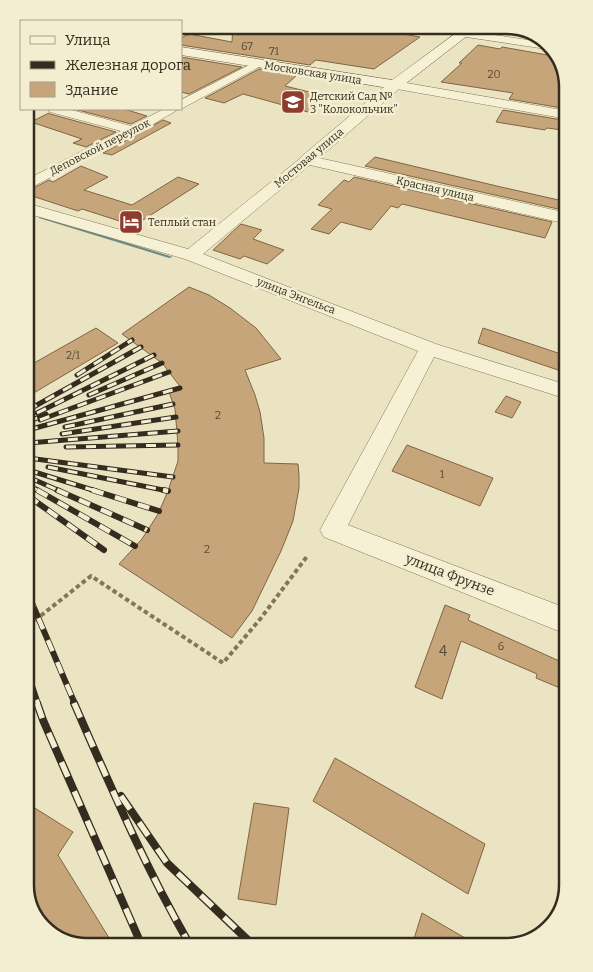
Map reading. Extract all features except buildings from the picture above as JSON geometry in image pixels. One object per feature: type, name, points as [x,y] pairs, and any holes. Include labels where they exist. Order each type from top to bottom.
[{"type":"main road","name":"Мостовая улица","points":[[307,160],[395,86],[463,34]]},
{"type":"main road","name":"Московская улица","points":[[182,51],[395,86]]},
{"type":"main road","name":"Красная улица","points":[[307,160],[559,217]]},
{"type":"street","points":[[463,34],[537,44]]},
{"type":"street","points":[[182,104],[257,64]]},
{"type":"street","name":"Московская улица","points":[[395,86],[559,113]]},
{"type":"street","points":[[58,110],[133,130]]},
{"type":"street","name":"Деповской переулок","points":[[34,182],[172,110]]},
{"type":"street","name":"Мостовая улица","points":[[191,255],[307,160]]},
{"type":"street","name":"улица Энгельса","points":[[34,210],[191,255],[429,348],[559,389]]},
{"type":"street","name":"улица Фрунзе","points":[[429,348],[333,530],[559,618]]},
{"type":"path","points":[[34,621],[91,576],[223,663],[261,618],[308,555]]},
{"type":"waterway","points":[[40,217],[171,257]]},
{"type":"railway","points":[[77,375],[132,340]]},
{"type":"railway","points":[[34,407],[141,347]]},
{"type":"railway","points":[[37,413],[154,355]]},
{"type":"railway","points":[[89,395],[162,363]]},
{"type":"railway","points":[[40,420],[169,372]]},
{"type":"railway","points":[[34,428],[180,388]]},
{"type":"railway","points":[[65,427],[173,404]]},
{"type":"railway","points":[[34,419],[46,414]]},
{"type":"railway","points":[[62,434],[176,417]]},
{"type":"railway","points":[[34,443],[178,431]]},
{"type":"railway","points":[[66,447],[178,445]]},
{"type":"railway","points":[[34,459],[173,477]]},
{"type":"railway","points":[[48,467],[168,491]]},
{"type":"railway","points":[[34,472],[96,491]]},
{"type":"railway","points":[[34,480],[60,491]]},
{"type":"railway","points":[[34,488],[39,491]]},
{"type":"railway","points":[[37,490],[135,546]]},
{"type":"railway","points":[[57,490],[147,530]]},
{"type":"railway","points":[[92,490],[159,511]]},
{"type":"railway","points":[[34,500],[104,550]]},
{"type":"railway","points":[[34,608],[75,704]]},
{"type":"railway","points":[[34,692],[38,704]]},
{"type":"railway","points":[[37,703],[138,938]]},
{"type":"railway","points":[[74,703],[143,856],[186,938]]},
{"type":"railway","points":[[121,796],[167,863],[246,938]]},
{"type":"place","name":"Детский Сад № 3 \"Колокольчик\"","points":[[293,102]]},
{"type":"place","name":"Теплый стан","points":[[131,222]]}]
